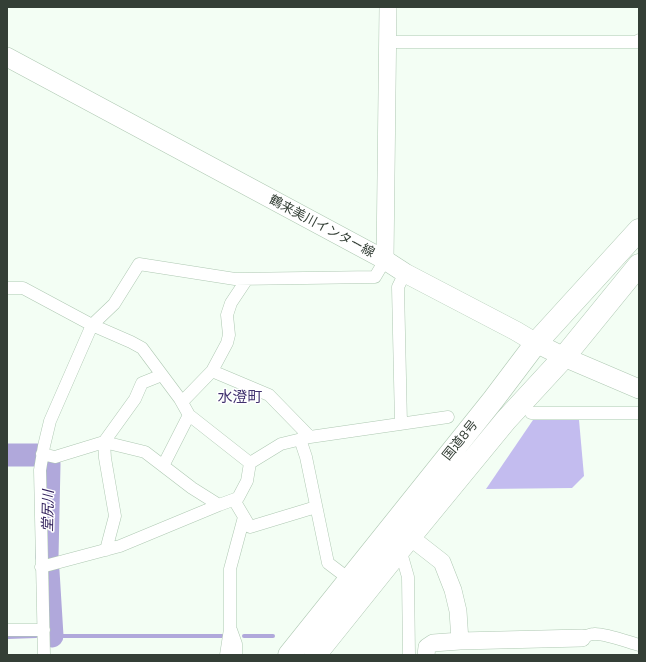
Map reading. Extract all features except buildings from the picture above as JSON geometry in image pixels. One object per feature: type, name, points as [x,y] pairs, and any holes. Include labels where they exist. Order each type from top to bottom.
[{"type":"highway","name":"国道8号","points":[[288,655],[493,400],[536,343],[639,230]]},
{"type":"highway","name":"国道8号","points":[[314,655],[506,420],[564,356],[639,265]]},
{"type":"main road","name":"鶴来美川インター線","points":[[7,58],[385,260],[406,273],[536,343],[639,389]]},
{"type":"street","points":[[44,655],[40,470],[42,454],[50,421],[92,325],[114,304],[139,264],[235,279],[375,277],[385,260],[388,7]]},
{"type":"street","points":[[388,42],[639,42],[639,40]]},
{"type":"street","points":[[401,424],[398,287],[406,273]]},
{"type":"street","points":[[182,402],[212,371],[227,343],[229,335],[227,315],[231,303],[247,278]]},
{"type":"street","points":[[7,288],[22,288],[92,325],[142,348],[182,402],[188,415],[250,463]]},
{"type":"street","points":[[212,371],[269,396],[305,438],[306,457],[328,563],[349,579]]},
{"type":"street","points":[[106,550],[114,516],[104,442],[135,399],[142,383],[162,375]]},
{"type":"street","points":[[531,413],[639,413]]},
{"type":"street","points":[[163,466],[188,415]]},
{"type":"street","points":[[41,567],[120,546],[238,498],[247,481],[250,463],[281,444],[305,438],[448,417]]},
{"type":"street","points":[[42,454],[55,457],[104,442],[145,452],[192,488],[219,505]]},
{"type":"street","points":[[234,500],[250,527],[316,507]]},
{"type":"street","points":[[226,655],[230,629],[230,569],[244,517]]},
{"type":"street","points":[[405,543],[442,562],[453,590],[458,611],[460,641]]},
{"type":"street","points":[[405,543],[408,577],[409,655]]},
{"type":"street","points":[[230,629],[236,644],[236,655]]},
{"type":"street","points":[[7,630],[44,630]]},
{"type":"street","points":[[426,655],[428,647],[433,643],[582,638],[596,633],[639,645]]},
{"type":"shaded area","points":[[533,420],[579,420],[584,476],[572,488],[486,489]]},
{"type":"waterway","name":"堂尻川","points":[[7,455],[37,455]]},
{"type":"waterway","name":"堂尻川","points":[[47,557],[49,464]]},
{"type":"waterway","name":"堂尻川","points":[[48,571],[52,636]]},
{"type":"waterway","points":[[7,637],[36,636]]},
{"type":"waterway","points":[[48,636],[222,636]]},
{"type":"waterway","points":[[244,636],[273,636]]},
{"type":"district","name":"水澄町","points":[[240,397]]}]
